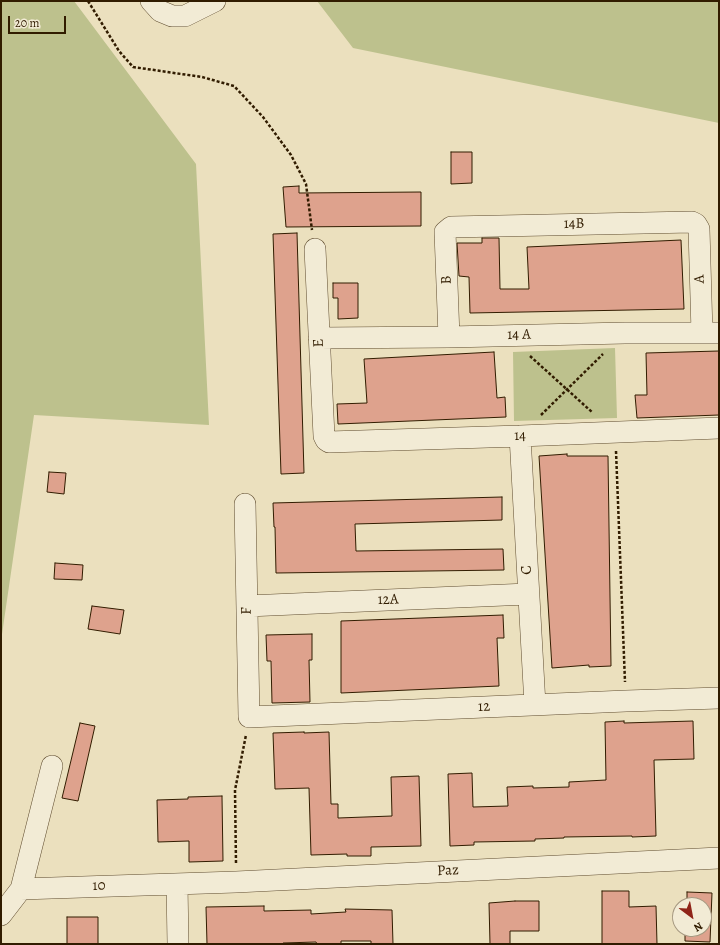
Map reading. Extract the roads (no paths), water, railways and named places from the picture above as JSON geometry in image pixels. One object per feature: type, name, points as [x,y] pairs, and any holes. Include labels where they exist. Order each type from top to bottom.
[{"type":"street","points":[[151,1],[160,11],[172,16],[186,16],[215,1]]},
{"type":"street","name":"14B","points":[[451,227],[692,222],[696,224]]},
{"type":"street","name":"A","points":[[696,224],[699,229],[710,333]]},
{"type":"street","name":"B","points":[[449,337],[445,232],[451,227]]},
{"type":"street","name":"E","points":[[315,249],[324,436]]},
{"type":"street","name":"14 A","points":[[319,338],[710,333]]},
{"type":"street","name":"14","points":[[324,436],[329,442],[719,428]]},
{"type":"street","name":"C","points":[[520,436],[535,705]]},
{"type":"street","name":"F","points":[[245,504],[249,717]]},
{"type":"street","name":"12A","points":[[247,606],[528,594]]},
{"type":"street","name":"12","points":[[249,717],[719,698]]},
{"type":"street","points":[[1,915],[21,889],[52,766]]},
{"type":"street","name":"Paz","points":[[177,884],[719,858]]},
{"type":"street","points":[[177,884],[178,944]]},
{"type":"street","name":"10","points":[[21,889],[177,884]]}]
